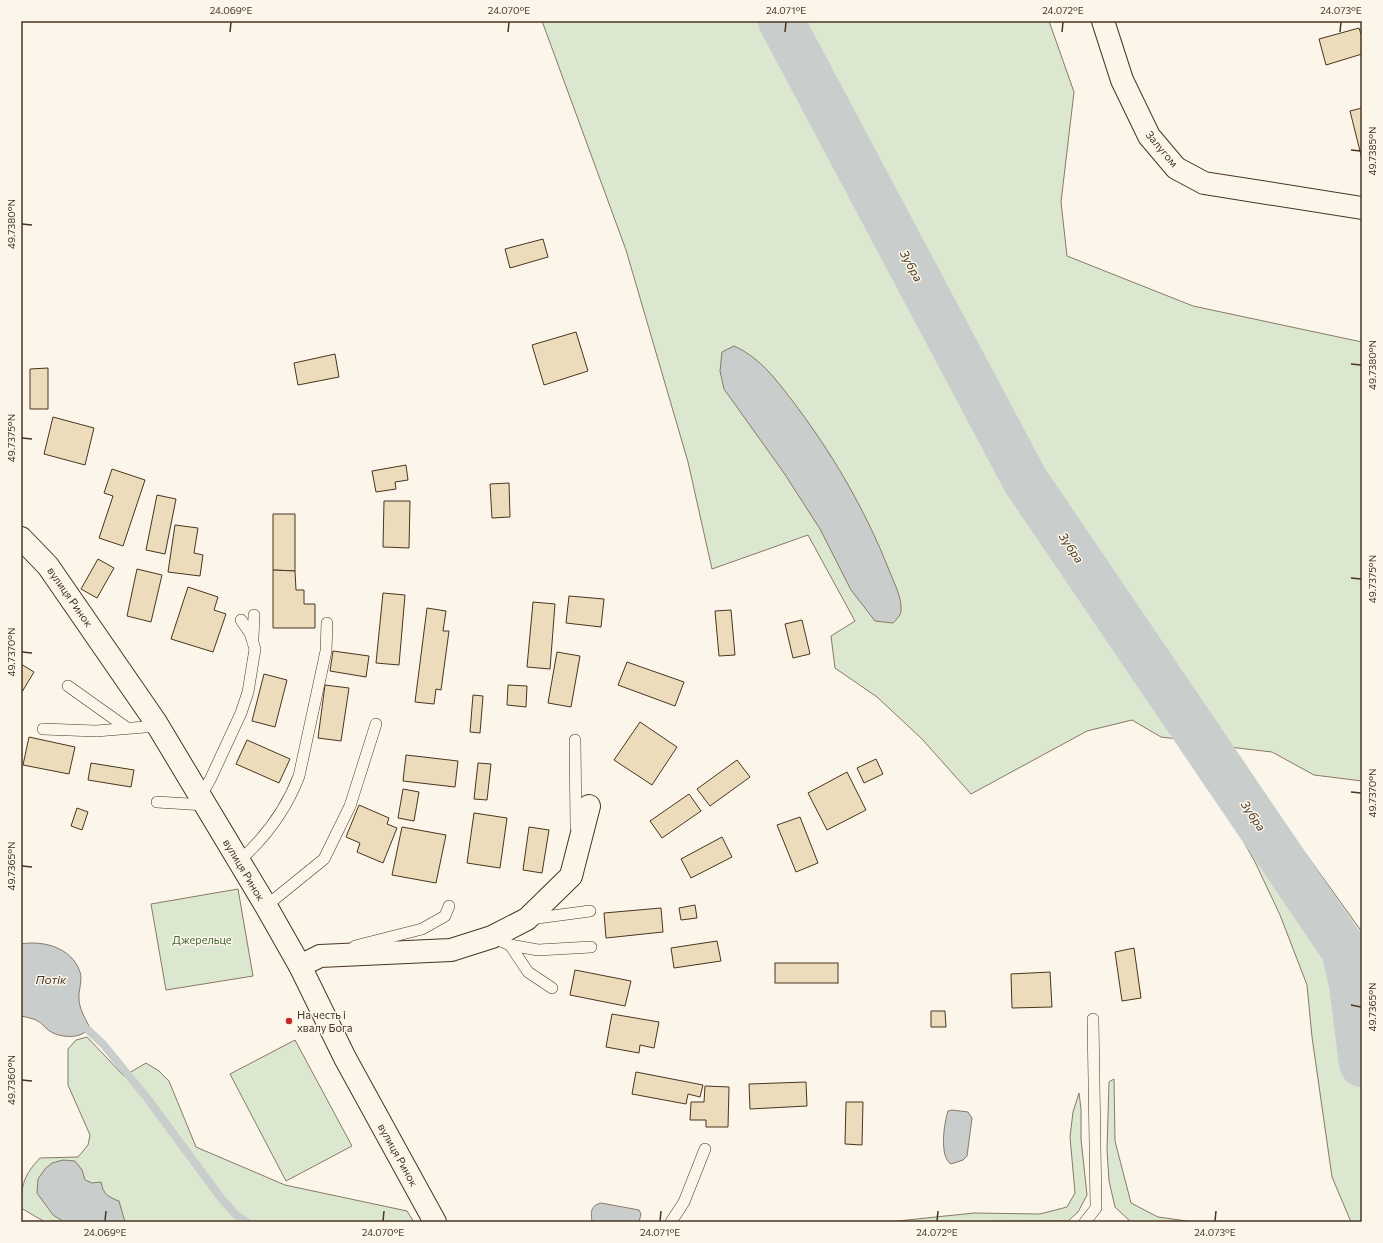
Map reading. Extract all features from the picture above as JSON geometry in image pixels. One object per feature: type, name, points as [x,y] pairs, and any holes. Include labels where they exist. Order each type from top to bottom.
[{"type":"street","name":"Залугом","points":[[1103,21],[1122,80],[1149,136],[1176,168],[1204,183],[1362,208]]},
{"type":"street","name":"вулиця Ринок","points":[[21,538],[48,566],[157,726],[203,801],[300,966],[345,1058],[434,1222]]},
{"type":"street","points":[[300,966],[320,956],[451,950],[501,941],[527,919],[571,876],[589,806]]},
{"type":"lane","points":[[253,643],[254,615]]},
{"type":"lane","points":[[157,802],[203,801],[210,780],[241,713],[248,692],[255,649],[250,633],[241,620]]},
{"type":"lane","points":[[239,861],[257,844],[272,825],[292,794],[299,776],[326,651],[327,623]]},
{"type":"lane","points":[[68,686],[127,728]]},
{"type":"lane","points":[[266,906],[324,859],[350,806],[376,724]]},
{"type":"lane","points":[[44,729],[96,731],[157,726]]},
{"type":"lane","points":[[576,740],[576,823],[579,846]]},
{"type":"lane","points":[[320,956],[422,929],[445,916],[449,906]]},
{"type":"lane","points":[[527,919],[590,911]]},
{"type":"lane","points":[[501,941],[538,950],[591,947]]},
{"type":"lane","points":[[501,941],[528,972],[552,988]]},
{"type":"lane","points":[[1085,1222],[1096,1208],[1093,1019]]},
{"type":"lane","points":[[671,1222],[684,1202],[705,1149]]},
{"type":"green space","points":[[542,21],[1049,21],[1074,92],[1061,202],[1067,256],[1193,306],[1362,342],[1362,781],[1314,775],[1272,752],[1229,747],[1362,932],[1362,1222],[1351,1222],[1332,1177],[1312,1037],[1307,985],[1280,915],[1255,862],[1186,740],[1161,737],[1132,720],[1087,731],[971,794],[922,739],[877,697],[835,668],[831,636],[855,621],[808,535],[712,569],[688,462],[626,250]]},
{"type":"green space","name":"Джерельце","points":[[238,889],[253,976],[166,990],[151,904]]},
{"type":"green space","points":[[87,1037],[124,1076],[146,1063],[159,1071],[169,1081],[196,1147],[285,1185],[407,1211],[414,1222],[45,1222],[21,1208],[24,1181],[30,1170],[40,1158],[78,1157],[88,1145],[90,1135],[68,1085],[68,1049],[76,1040]]},
{"type":"green space","points":[[295,1040],[352,1146],[286,1181],[230,1074]]},
{"type":"green space","points":[[1114,1079],[1115,1141],[1131,1203],[1158,1217],[1187,1221],[1186,1222],[1131,1222],[1115,1207],[1109,1181],[1107,1150],[1109,1082]]},
{"type":"green space","points":[[1079,1093],[1081,1109],[1081,1139],[1087,1195],[1078,1212],[1068,1221],[888,1222],[974,1213],[1040,1214],[1067,1207],[1075,1193],[1070,1137],[1073,1112]]},
{"type":"water","points":[[734,346],[759,362],[779,383],[820,439],[846,481],[880,547],[897,590],[901,613],[893,623],[875,621],[851,590],[820,529],[784,473],[724,389],[720,371],[722,352]]},
{"type":"water","name":"Потік","points":[[39,943],[48,945],[64,952],[71,957],[76,964],[81,975],[79,1002],[82,1013],[89,1026],[83,1033],[74,1036],[58,1035],[51,1032],[36,1020],[21,1016],[21,944]]},
{"type":"water","points":[[948,1111],[968,1112],[972,1118],[967,1156],[963,1160],[951,1164],[947,1160],[945,1154],[944,1139],[945,1123]]},
{"type":"water","points":[[63,1160],[75,1161],[82,1170],[85,1180],[92,1183],[101,1182],[103,1189],[107,1194],[119,1201],[125,1222],[64,1222],[53,1215],[37,1193],[38,1179],[45,1169],[52,1163]]},
{"type":"water","points":[[601,1203],[639,1210],[641,1214],[639,1222],[592,1222],[592,1210],[597,1204]]},
{"type":"building","points":[[1359,28],[1362,37],[1362,54],[1326,65],[1319,39]]},
{"type":"building","points":[[1362,108],[1362,159],[1350,111]]},
{"type":"building","points":[[543,239],[548,257],[510,268],[505,249]]},
{"type":"building","points":[[576,332],[588,371],[544,385],[532,345]]},
{"type":"building","points":[[335,354],[339,377],[298,385],[294,363]]},
{"type":"building","points":[[48,368],[48,409],[30,409],[30,369]]},
{"type":"building","points":[[53,417],[94,428],[85,465],[44,454]]},
{"type":"building","points":[[406,465],[408,480],[395,482],[396,489],[376,492],[372,471]]},
{"type":"building","points":[[112,469],[145,480],[123,546],[99,538],[113,496],[104,493]]},
{"type":"building","points":[[509,483],[510,517],[492,518],[490,484]]},
{"type":"building","points":[[157,495],[176,499],[165,554],[146,550]]},
{"type":"building","points":[[384,501],[410,501],[409,548],[383,547]]},
{"type":"building","points":[[273,514],[295,514],[295,571],[273,570]]},
{"type":"building","points":[[175,525],[198,528],[194,553],[203,555],[200,576],[168,572]]},
{"type":"building","points":[[98,559],[114,568],[97,598],[81,589]]},
{"type":"building","points":[[137,569],[162,575],[151,622],[127,616]]},
{"type":"building","points":[[273,570],[295,571],[296,590],[304,590],[304,604],[315,604],[315,628],[273,628]]},
{"type":"building","points":[[188,587],[218,597],[214,610],[226,614],[213,652],[171,639]]},
{"type":"building","points":[[383,593],[405,595],[399,665],[376,663]]},
{"type":"building","points":[[569,596],[604,599],[601,627],[566,623]]},
{"type":"building","points":[[533,602],[555,604],[550,669],[527,667]]},
{"type":"building","points":[[427,608],[446,611],[443,631],[449,631],[441,690],[436,689],[434,704],[415,702]]},
{"type":"building","points":[[731,610],[735,655],[719,656],[715,611]]},
{"type":"building","points":[[802,620],[810,654],[793,658],[785,624]]},
{"type":"building","points":[[333,651],[369,656],[366,677],[330,671]]},
{"type":"building","points":[[557,652],[580,656],[571,707],[548,703]]},
{"type":"building","points":[[627,662],[684,682],[675,706],[618,685]]},
{"type":"building","points":[[21,664],[34,672],[22,692],[21,692]]},
{"type":"building","points":[[264,674],[287,680],[275,727],[252,721]]},
{"type":"building","points":[[325,685],[349,688],[341,741],[318,738]]},
{"type":"building","points":[[508,685],[527,686],[526,707],[507,705]]},
{"type":"building","points":[[473,695],[483,696],[480,733],[470,732]]},
{"type":"building","points":[[640,722],[677,747],[652,785],[614,760]]},
{"type":"building","points":[[29,737],[75,747],[69,774],[23,765]]},
{"type":"building","points":[[247,740],[290,759],[279,783],[236,764]]},
{"type":"building","points":[[406,755],[458,761],[455,787],[403,781]]},
{"type":"building","points":[[876,759],[883,774],[864,783],[857,768]]},
{"type":"building","points":[[737,760],[750,777],[710,806],[697,789]]},
{"type":"building","points":[[91,763],[134,770],[131,787],[88,780]]},
{"type":"building","points":[[478,763],[491,764],[487,800],[474,799]]},
{"type":"building","points":[[847,772],[866,810],[827,830],[808,793]]},
{"type":"building","points":[[403,789],[419,792],[414,821],[398,818]]},
{"type":"building","points":[[689,794],[701,811],[662,838],[650,821]]},
{"type":"building","points":[[359,805],[389,818],[387,824],[397,828],[383,863],[357,852],[360,843],[346,837]]},
{"type":"building","points":[[77,808],[88,812],[82,830],[71,826]]},
{"type":"building","points":[[474,813],[507,818],[500,868],[467,863]]},
{"type":"building","points":[[800,817],[818,863],[796,872],[777,825]]},
{"type":"building","points":[[402,827],[446,835],[436,883],[392,875]]},
{"type":"building","points":[[529,827],[549,830],[542,873],[523,870]]},
{"type":"building","points":[[722,837],[732,857],[691,878],[681,859]]},
{"type":"building","points":[[695,905],[697,918],[681,920],[679,908]]},
{"type":"building","points":[[661,908],[663,932],[606,938],[604,913]]},
{"type":"building","points":[[717,941],[721,961],[674,968],[671,948]]},
{"type":"building","points":[[1134,948],[1141,998],[1122,1001],[1115,952]]},
{"type":"building","points":[[775,963],[838,963],[838,983],[775,983]]},
{"type":"building","points":[[575,970],[631,981],[625,1006],[570,995]]},
{"type":"building","points":[[1050,972],[1052,1007],[1012,1008],[1011,974]]},
{"type":"building","points":[[931,1011],[945,1011],[946,1027],[931,1027]]},
{"type":"building","points":[[612,1014],[659,1022],[654,1048],[640,1045],[639,1053],[606,1047]]},
{"type":"building","points":[[636,1072],[703,1085],[700,1097],[688,1094],[686,1104],[632,1094]]},
{"type":"building","points":[[806,1082],[807,1106],[750,1109],[749,1084]]},
{"type":"building","points":[[705,1086],[729,1087],[728,1127],[706,1127],[706,1120],[690,1120],[691,1102],[704,1102]]},
{"type":"building","points":[[846,1102],[863,1102],[862,1145],[845,1144]]},
{"type":"waterway","name":"Зубра","points":[[781,21],[1025,480],[1344,950],[1352,984],[1362,1064]]},
{"type":"waterway","name":"Потік","points":[[88,1030],[103,1044],[147,1098],[221,1198],[236,1215],[247,1222]]},
{"type":"place","name":"На честь і хвалу Бога","points":[[289,1021]]}]
